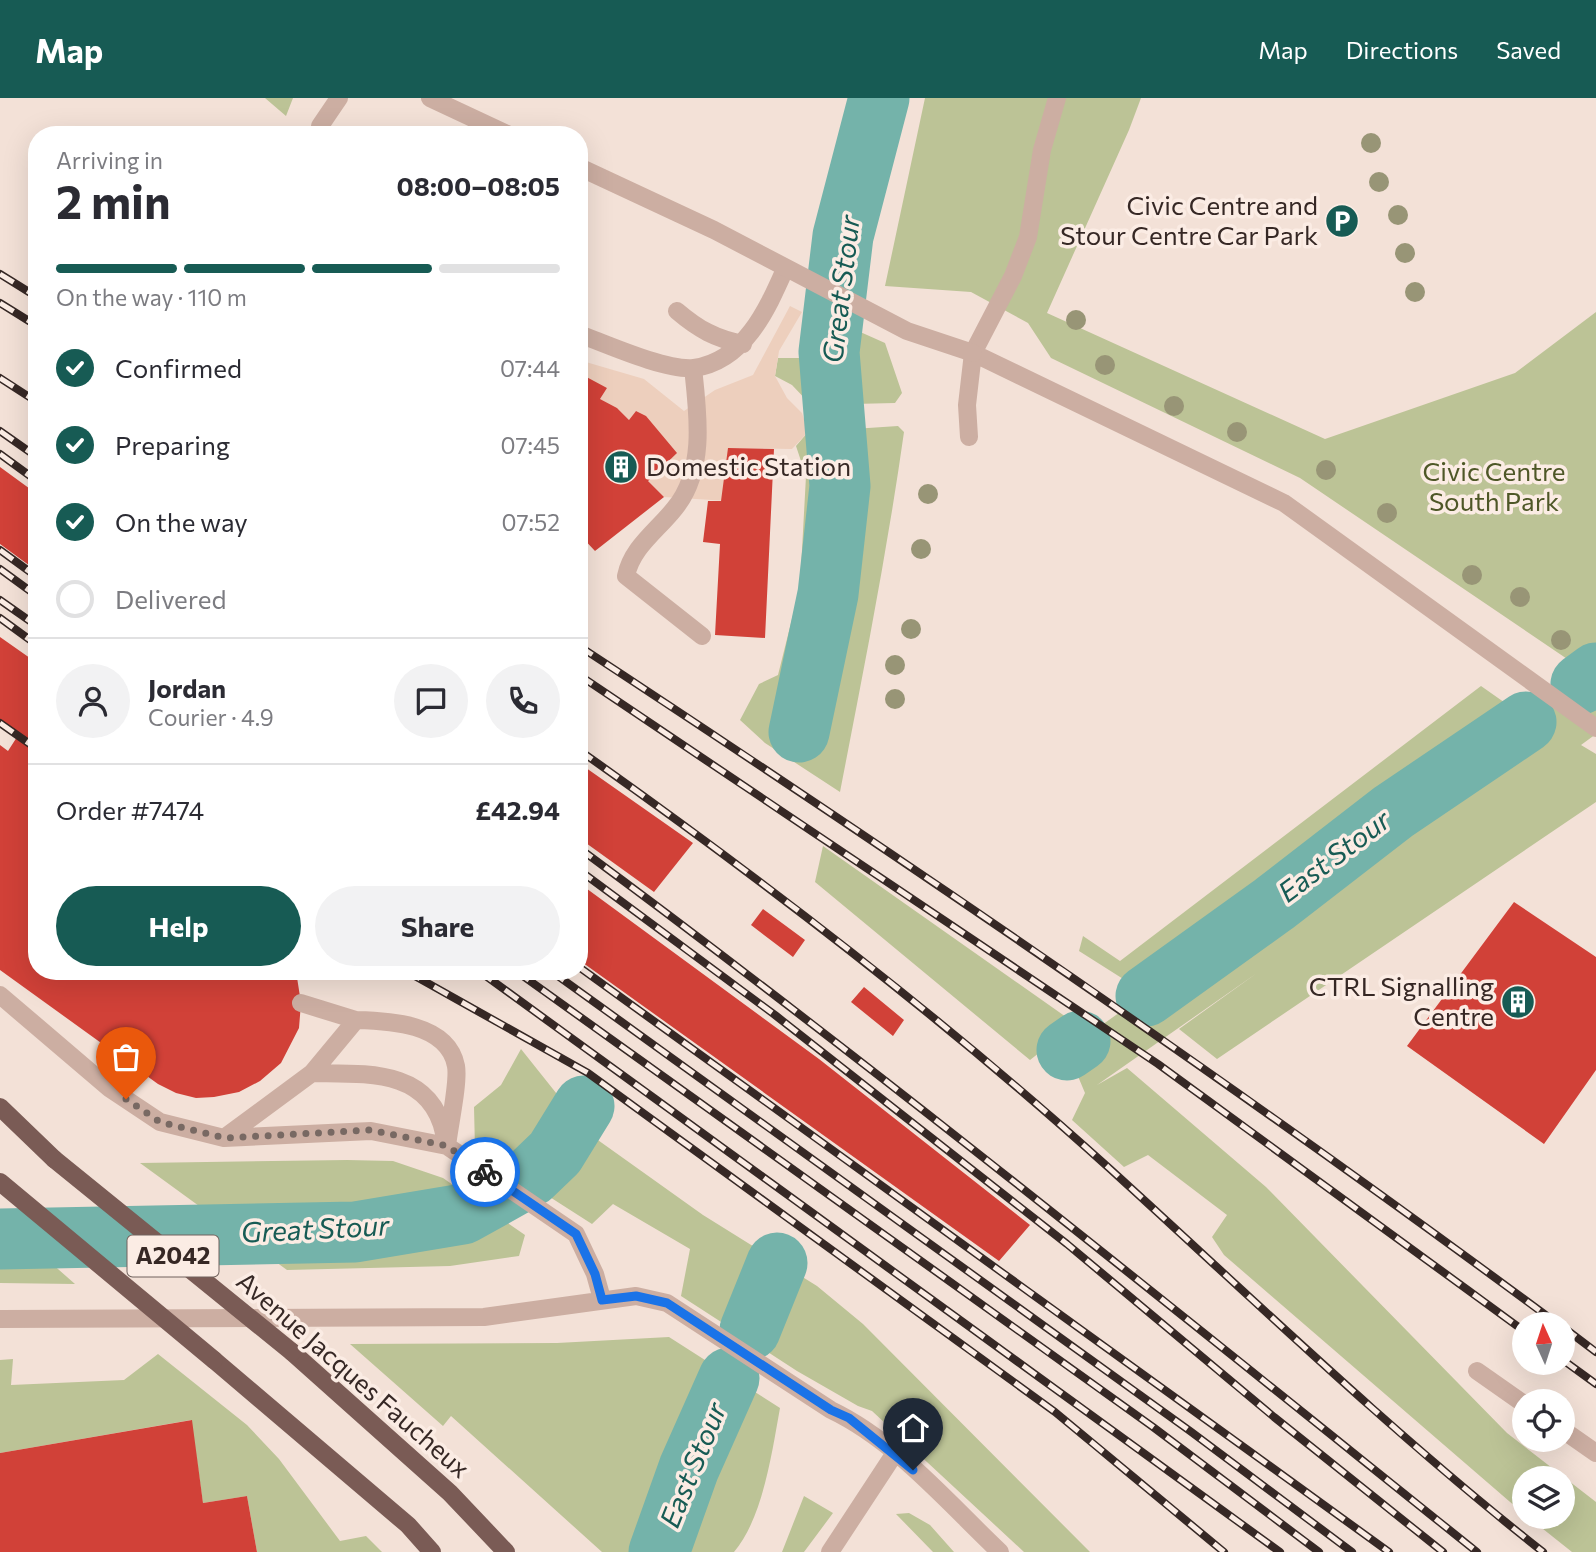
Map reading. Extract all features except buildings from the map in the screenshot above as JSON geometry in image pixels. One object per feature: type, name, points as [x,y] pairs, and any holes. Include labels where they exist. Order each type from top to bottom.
[{"type":"main road","name":"Avenue Jacques Faucheux","points":[[0,1107],[54,1159],[292,1352],[450,1493],[506,1552]]},
{"type":"main road","name":"A2042","points":[[0,1182],[408,1525],[432,1552]]},
{"type":"street","points":[[320,126],[340,98]]},
{"type":"street","points":[[430,98],[479,126]]},
{"type":"street","points":[[969,437],[967,405],[973,353],[1013,276],[1028,237],[1042,150],[1056,98]]},
{"type":"street","points":[[588,171],[714,230],[888,321],[973,353],[1284,503],[1596,727]]},
{"type":"street","points":[[588,337],[650,360],[693,368],[725,356],[743,344],[791,272]]},
{"type":"street","points":[[677,310],[709,334],[743,344]]},
{"type":"street","points":[[693,368],[699,439],[690,485],[675,509],[629,558],[626,576],[702,636]]},
{"type":"street","points":[[0,995],[109,1088],[160,1122],[225,1138],[371,1130],[447,1146],[576,1234],[595,1274],[602,1300]]},
{"type":"street","points":[[301,1003],[356,1020],[404,1022],[443,1042],[456,1065],[447,1146]]},
{"type":"street","points":[[225,1138],[312,1073],[356,1020]]},
{"type":"street","points":[[312,1073],[384,1074],[420,1091],[440,1114],[447,1146]]},
{"type":"street","points":[[0,1319],[484,1317],[636,1296],[667,1303],[831,1410],[849,1418],[895,1453],[1000,1552]]},
{"type":"street","points":[[1477,1371],[1512,1396]]},
{"type":"street","points":[[1575,1438],[1596,1453]]},
{"type":"street","points":[[830,1552],[895,1453]]},
{"type":"green space","points":[[265,98],[293,98],[286,116]]},
{"type":"green space","name":"Civic Centre South Park","points":[[925,98],[1141,98],[1047,313],[1325,439],[1515,373],[1596,312],[1596,655],[1579,667],[1300,478],[1051,358],[1028,323],[971,292],[885,286]]},
{"type":"green space","points":[[811,310],[885,343],[902,393],[895,403],[811,405],[792,385],[775,376],[778,358],[799,358],[815,327],[803,324]]},
{"type":"green space","points":[[898,426],[904,432],[897,477],[840,792],[765,743],[740,720],[759,684],[778,675],[800,587],[806,476],[796,446],[808,432]]},
{"type":"green space","points":[[1596,672],[1596,734],[1581,745],[1596,754],[1596,802],[1217,1059],[1179,1029],[1257,973],[1097,1085],[1127,1068],[1266,1187],[1512,1437],[1512,1452],[1532,1452],[1550,1466],[1512,1466],[1512,1504],[1224,1255],[1212,1237],[1227,1215],[1148,1155],[1124,1167],[1072,1120],[1085,1093],[1067,1050]]},
{"type":"green space","points":[[1481,686],[1518,712],[1139,989],[1079,951],[1083,936],[1120,961]]},
{"type":"green space","points":[[823,846],[1076,1024],[1030,1060],[815,882]]},
{"type":"green space","points":[[521,1049],[588,1133],[703,1215],[817,1286],[863,1324],[1090,1552],[1024,1552],[872,1411],[858,1406],[797,1371],[681,1296],[690,1249],[613,1204],[592,1224],[475,1149],[474,1107],[501,1085]]},
{"type":"green space","points":[[393,1161],[443,1178],[525,1235],[519,1256],[450,1266],[287,1270],[140,1163]]},
{"type":"green space","points":[[0,1218],[75,1284],[0,1283]]},
{"type":"green space","points":[[669,1337],[780,1408],[770,1464],[759,1503],[744,1538],[734,1552],[602,1552],[451,1416],[443,1426],[350,1344],[557,1343]]},
{"type":"green space","points":[[158,1354],[247,1425],[279,1459],[340,1541],[366,1536],[382,1552],[257,1552],[247,1496],[203,1503],[191,1420],[0,1453],[0,1360],[13,1359],[11,1385],[124,1380]]},
{"type":"green space","points":[[1575,1486],[1596,1502],[1596,1552],[1572,1552],[1543,1529],[1575,1529]]},
{"type":"green space","points":[[804,1496],[833,1513],[804,1552],[782,1552]]},
{"type":"green space","points":[[909,1513],[930,1525],[954,1552],[933,1552],[896,1514]]},
{"type":"shaded area","points":[[790,306],[802,312],[779,351],[775,376],[787,398],[802,413],[808,432],[792,449],[728,448],[728,501],[664,497],[648,481],[645,416],[636,411],[629,420],[617,408],[600,399],[607,388],[588,380],[588,363],[644,379],[684,411],[715,390],[753,375]]},
{"type":"waterway","name":"Great Stour","points":[[799,732],[828,594],[840,486],[829,352],[843,236],[879,98]]},
{"type":"waterway","name":"East Stour","points":[[1581,684],[1596,673]]},
{"type":"waterway","name":"East Stour","points":[[1146,996],[1274,904],[1393,812],[1526,722]]},
{"type":"waterway","name":"East Stour","points":[[1067,1050],[1080,1041]]},
{"type":"waterway","name":"Great Stour","points":[[0,1239],[355,1232],[463,1214],[531,1176],[555,1153],[584,1106]]},
{"type":"waterway","name":"East Stour","points":[[750,1330],[777,1263]]},
{"type":"waterway","name":"East Stour","points":[[659,1552],[689,1468],[729,1378]]},
{"type":"railway","points":[[0,274],[28,291]]},
{"type":"railway","points":[[0,303],[28,320]]},
{"type":"railway","points":[[0,378],[28,396]]},
{"type":"railway","points":[[0,431],[28,451]]},
{"type":"railway","points":[[0,454],[28,474]]},
{"type":"railway","points":[[0,550],[28,570]]},
{"type":"railway","points":[[0,569],[28,589]]},
{"type":"railway","points":[[0,600],[28,620]]},
{"type":"railway","points":[[0,618],[28,638]]},
{"type":"railway","points":[[588,652],[1074,978],[1541,1312]]},
{"type":"railway","points":[[588,681],[1158,1064],[1512,1322]]},
{"type":"railway","points":[[0,723],[28,743]]},
{"type":"railway","points":[[588,757],[784,900],[982,1057],[1109,1168],[1431,1460],[1543,1552]]},
{"type":"railway","points":[[588,855],[919,1107],[1477,1552]]},
{"type":"railway","points":[[588,877],[775,1015],[1067,1244],[1274,1417],[1443,1552]]},
{"type":"railway","points":[[588,974],[1389,1552]]},
{"type":"railway","points":[[422,980],[588,1073],[1055,1412],[1224,1552]]},
{"type":"railway","points":[[491,980],[1280,1552]]},
{"type":"railway","points":[[529,980],[1153,1427],[1319,1552]]},
{"type":"railway","points":[[564,980],[1190,1431],[1352,1552]]},
{"type":"railway","points":[[1575,1336],[1596,1352]]},
{"type":"railway","points":[[1575,1369],[1596,1384]]},
{"type":"way so far","points":[[126,1099],[160,1122],[225,1138],[371,1130],[447,1146],[485,1172]]},
{"type":"place","name":"Civic Centre and Stour Centre Car Park","points":[[1342,221]]},
{"type":"place","name":"Domestic Station","points":[[621,467]]},
{"type":"place","name":"CTRL Signalling Centre","points":[[1518,1002]]},
{"type":"route","points":[[485,1172],[576,1234],[595,1274],[602,1300],[636,1296],[667,1303],[831,1410],[849,1418],[913,1470]]}]
